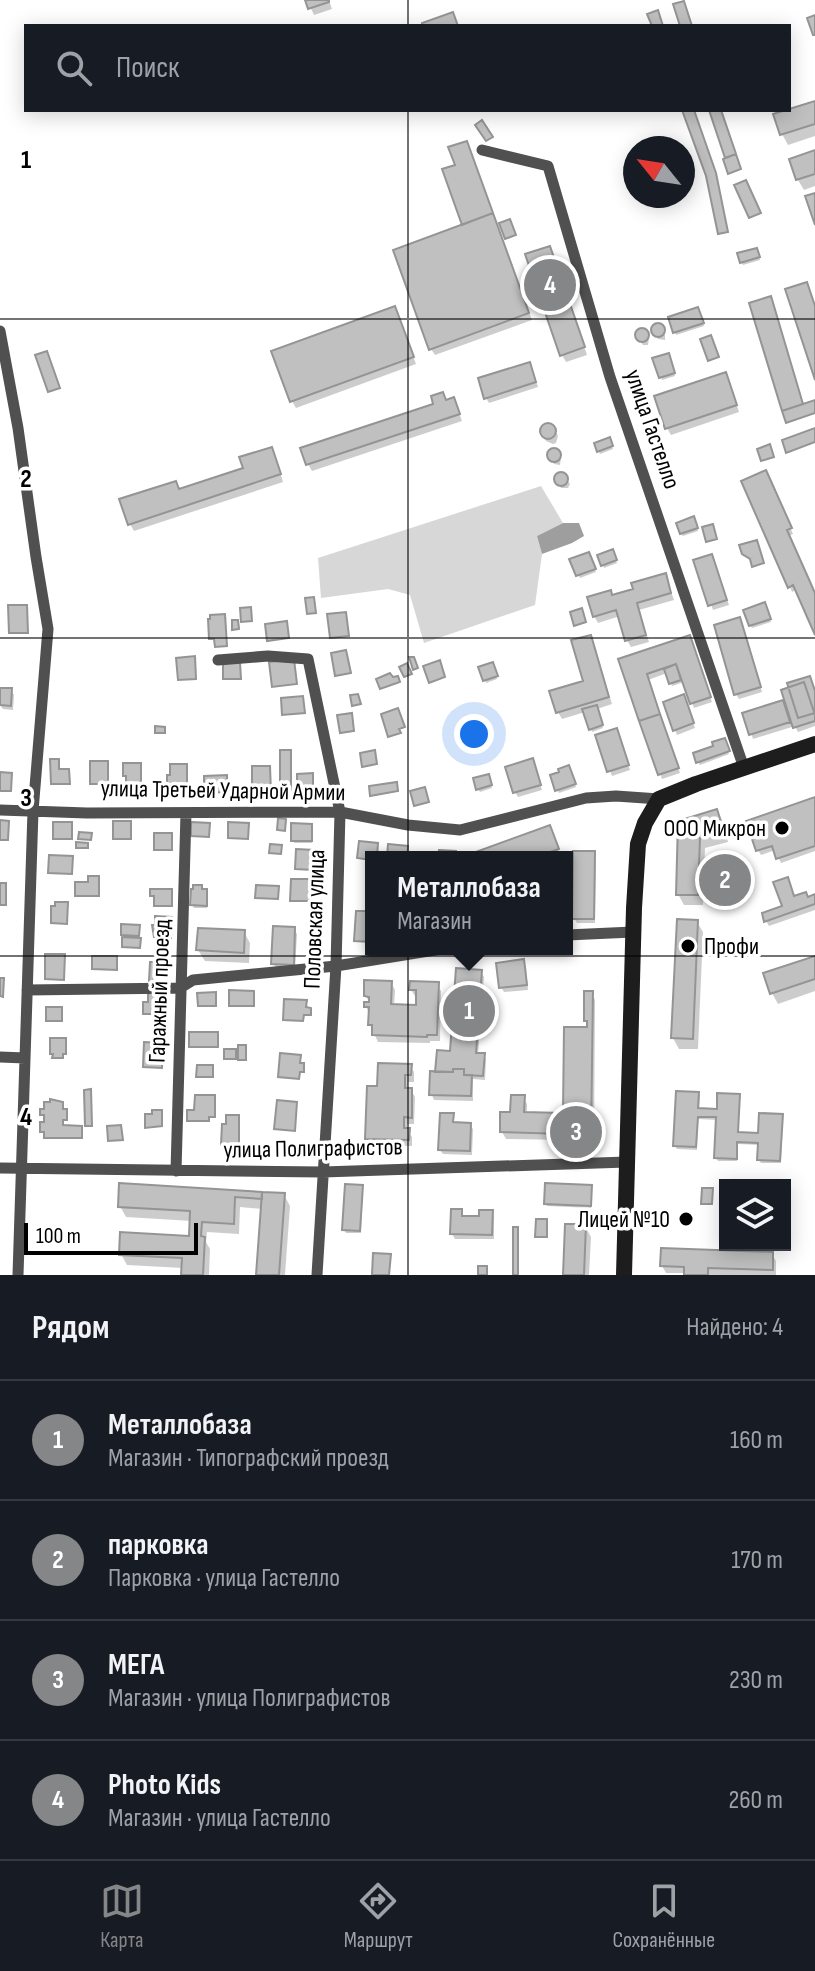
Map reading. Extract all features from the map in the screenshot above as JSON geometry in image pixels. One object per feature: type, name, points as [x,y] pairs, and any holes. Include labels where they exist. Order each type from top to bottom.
[{"type":"main road","name":"улица Третьей Ударной Армии","points":[[659,799],[815,744]]},
{"type":"main road","points":[[624,1275],[638,844],[645,823],[659,799]]},
{"type":"street","name":"улица Гастелло","points":[[482,150],[548,166],[610,377],[744,768]]},
{"type":"street","points":[[0,331],[48,629],[33,811],[18,1275]]},
{"type":"street","name":"Половская улица","points":[[218,660],[268,656],[308,659],[340,812],[336,966],[317,1275]]},
{"type":"street","name":"улица Третьей Ударной Армии","points":[[0,810],[340,812],[408,825],[460,830],[586,798],[616,796],[659,799]]},
{"type":"street","name":"Гаражный проезд","points":[[176,1171],[186,813]]},
{"type":"street","points":[[573,935],[633,932]]},
{"type":"street","points":[[27,990],[180,988],[193,980],[336,966],[404,955]]},
{"type":"street","points":[[0,1057],[25,1058]]},
{"type":"street","name":"улица Полиграфистов","points":[[0,1168],[323,1172],[627,1162]]},
{"type":"shaded area","points":[[541,486],[563,523],[537,536],[542,554],[535,605],[424,643],[410,595],[388,589],[321,598],[318,558]]},
{"type":"shaded area","points":[[563,523],[579,523],[584,536],[542,554],[537,536]]},
{"type":"building","points":[[305,0],[329,0],[329,2],[308,9]]},
{"type":"building","points":[[684,1],[691,24],[679,24],[673,4]]},
{"type":"building","points":[[658,10],[662,24],[651,24],[647,14]]},
{"type":"building","points":[[453,12],[457,24],[422,24]]},
{"type":"building","points":[[815,15],[815,35],[813,35],[807,18]]},
{"type":"building","points":[[815,101],[815,124],[780,135],[773,114],[791,112],[791,108]]},
{"type":"building","points":[[683,112],[695,112],[716,173],[728,232],[718,234],[695,136],[691,136]]},
{"type":"building","points":[[710,112],[722,112],[736,154],[725,158]]},
{"type":"building","points":[[482,120],[493,137],[486,141],[475,125]]},
{"type":"building","points":[[467,141],[493,213],[462,225],[442,169],[455,165],[448,147]]},
{"type":"building","points":[[815,150],[815,174],[796,180],[789,159]]},
{"type":"building","points":[[736,154],[741,169],[728,174],[723,159]]},
{"type":"building","points":[[746,180],[761,213],[749,218],[734,185]]},
{"type":"building","points":[[815,193],[815,225],[805,196]]},
{"type":"building","points":[[493,213],[529,313],[429,350],[393,250]]},
{"type":"building","points":[[510,219],[516,235],[505,239],[499,223]]},
{"type":"building","points":[[550,246],[585,347],[560,356],[525,254]]},
{"type":"building","points":[[757,248],[760,257],[740,263],[737,253]]},
{"type":"building","points":[[807,282],[815,306],[815,380],[785,289]]},
{"type":"building","points":[[771,296],[803,404],[782,411],[749,303]]},
{"type":"building","points":[[395,306],[414,357],[290,402],[271,351]]},
{"type":"building","points":[[698,307],[704,323],[673,333],[668,317]]},
{"type":"building","points":[[658,323],[665,330],[658,337],[651,330]]},
{"type":"building","points":[[642,328],[649,335],[642,342],[635,335]]},
{"type":"building","points":[[711,335],[719,357],[708,361],[700,339]]},
{"type":"building","points":[[47,351],[60,388],[48,392],[35,355]]},
{"type":"building","points":[[669,353],[675,373],[659,378],[652,358]]},
{"type":"building","points":[[530,362],[536,382],[484,399],[478,378]]},
{"type":"building","points":[[726,372],[737,405],[665,429],[654,396]]},
{"type":"building","points":[[443,392],[446,400],[454,397],[460,414],[306,465],[300,448],[433,404],[431,396]]},
{"type":"building","points":[[815,400],[815,413],[786,423],[782,411]]},
{"type":"building","points":[[545,423],[551,423],[556,431],[554,437],[545,439],[540,434],[540,428]]},
{"type":"building","points":[[815,428],[815,442],[786,453],[782,440]]},
{"type":"building","points":[[610,437],[613,446],[597,452],[594,443]]},
{"type":"building","points":[[770,444],[774,457],[761,461],[757,449]]},
{"type":"building","points":[[272,447],[281,474],[128,525],[119,499],[176,481],[179,489],[243,468],[239,457]]},
{"type":"building","points":[[554,448],[561,455],[554,462],[547,455]]},
{"type":"building","points":[[766,470],[792,528],[787,530],[815,593],[815,635],[793,585],[788,588],[741,481]]},
{"type":"building","points":[[561,472],[568,479],[561,486],[554,479]]},
{"type":"building","points":[[694,516],[698,528],[680,534],[676,523]]},
{"type":"building","points":[[713,524],[717,539],[706,542],[702,527]]},
{"type":"building","points":[[757,540],[764,563],[752,567],[739,545]]},
{"type":"building","points":[[613,549],[617,560],[601,566],[597,555]]},
{"type":"building","points":[[589,552],[596,569],[576,576],[569,559]]},
{"type":"building","points":[[712,554],[727,600],[708,606],[693,560]]},
{"type":"building","points":[[666,573],[671,593],[637,603],[646,635],[625,641],[616,610],[593,617],[587,597],[611,590],[612,595],[633,589],[631,583]]},
{"type":"building","points":[[314,597],[316,613],[307,614],[305,598]]},
{"type":"building","points":[[765,602],[771,619],[749,626],[743,610]]},
{"type":"building","points":[[8,605],[27,605],[28,633],[9,633]]},
{"type":"building","points":[[251,607],[252,621],[241,622],[240,608]]},
{"type":"building","points":[[582,608],[586,622],[574,626],[570,612]]},
{"type":"building","points":[[346,612],[349,636],[330,638],[327,614]]},
{"type":"building","points":[[225,614],[227,646],[215,647],[214,639],[209,639],[208,619],[210,615]]},
{"type":"building","points":[[740,617],[761,687],[734,695],[714,625]]},
{"type":"building","points":[[232,620],[238,620],[239,629],[232,630]]},
{"type":"building","points":[[287,621],[289,638],[267,641],[265,624]]},
{"type":"building","points":[[591,635],[609,697],[556,713],[549,691],[583,681],[571,640]]},
{"type":"building","points":[[690,635],[711,697],[690,704],[676,664],[647,674],[660,714],[639,721],[618,659]]},
{"type":"building","points":[[346,650],[351,673],[335,676],[331,653]]},
{"type":"building","points":[[195,656],[196,679],[178,680],[176,658]]},
{"type":"building","points":[[409,657],[414,657],[418,668],[413,670]]},
{"type":"building","points":[[294,659],[297,684],[272,687],[269,662]]},
{"type":"building","points":[[440,660],[445,677],[429,683],[423,666]]},
{"type":"building","points":[[240,662],[241,679],[223,679],[223,663]]},
{"type":"building","points":[[493,662],[498,676],[483,681],[478,667]]},
{"type":"building","points":[[407,663],[412,674],[404,677],[399,667]]},
{"type":"building","points":[[676,664],[681,680],[669,684],[664,669]]},
{"type":"building","points":[[390,673],[393,677],[398,676],[400,682],[380,689],[376,679]]},
{"type":"building","points":[[810,676],[815,691],[815,713],[798,718],[787,683]]},
{"type":"building","points":[[804,682],[815,721],[793,728],[781,690]]},
{"type":"building","points":[[0,688],[12,688],[11,706],[0,705]]},
{"type":"building","points":[[358,694],[361,704],[352,706],[350,695]]},
{"type":"building","points":[[684,694],[694,723],[673,731],[663,702]]},
{"type":"building","points":[[303,696],[305,713],[282,715],[281,698]]},
{"type":"building","points":[[783,700],[790,722],[749,735],[742,713]]},
{"type":"building","points":[[597,705],[603,725],[589,730],[582,709]]},
{"type":"building","points":[[398,708],[405,727],[399,729],[401,733],[388,737],[381,714]]},
{"type":"building","points":[[352,713],[354,731],[340,733],[337,715]]},
{"type":"building","points":[[660,714],[679,768],[658,775],[639,721]]},
{"type":"building","points":[[155,726],[165,727],[165,733],[155,733]]},
{"type":"building","points":[[617,728],[629,765],[607,772],[595,735]]},
{"type":"building","points":[[725,738],[730,751],[696,763],[693,753]]},
{"type":"building","points":[[280,750],[291,750],[291,797],[280,797]]},
{"type":"building","points":[[375,750],[377,764],[362,767],[360,753]]},
{"type":"building","points":[[533,758],[541,785],[513,793],[505,767]]},
{"type":"building","points":[[50,759],[59,759],[59,769],[69,769],[70,784],[51,784]]},
{"type":"building","points":[[90,761],[108,761],[108,784],[90,784]]},
{"type":"building","points":[[123,763],[141,763],[141,783],[126,783]]},
{"type":"building","points":[[170,764],[187,764],[187,789],[167,788]]},
{"type":"building","points":[[569,765],[576,784],[555,791],[550,775]]},
{"type":"building","points":[[252,766],[270,766],[271,793],[252,793]]},
{"type":"building","points":[[0,772],[12,773],[11,791],[0,791]]},
{"type":"building","points":[[313,773],[313,792],[297,792],[297,774]]},
{"type":"building","points":[[489,774],[492,785],[476,790],[473,778]]},
{"type":"building","points":[[227,775],[227,792],[204,793],[204,776]]},
{"type":"building","points":[[397,782],[398,791],[370,796],[369,786]]},
{"type":"building","points":[[425,787],[429,802],[414,806],[410,791]]},
{"type":"building","name":"ООО Микрон","points":[[815,797],[815,846],[776,859],[772,846],[756,851],[746,821]]},
{"type":"building","points":[[717,809],[724,831],[700,838],[698,895],[676,895],[678,821]]},
{"type":"building","points":[[278,818],[286,819],[285,831],[277,830]]},
{"type":"building","points":[[0,820],[9,821],[8,840],[0,840]]},
{"type":"building","points":[[113,821],[131,821],[131,839],[113,839]]},
{"type":"building","points":[[53,822],[72,822],[72,839],[53,839]]},
{"type":"building","points":[[191,822],[210,823],[209,837],[191,836]]},
{"type":"building","points":[[228,822],[249,823],[248,839],[228,838]]},
{"type":"building","points":[[291,823],[312,824],[312,841],[291,841]]},
{"type":"building","points":[[550,825],[559,849],[553,851],[478,851]]},
{"type":"building","points":[[79,832],[92,833],[91,840],[78,839]]},
{"type":"building","points":[[154,833],[172,833],[172,850],[154,850]]},
{"type":"building","points":[[359,841],[378,843],[377,851],[365,851],[365,859],[357,858]]},
{"type":"building","points":[[76,842],[88,843],[88,848],[76,848]]},
{"type":"building","points":[[270,844],[282,845],[281,854],[269,853]]},
{"type":"building","points":[[388,844],[408,846],[408,851],[387,851]]},
{"type":"building","points":[[296,849],[314,850],[313,870],[295,869]]},
{"type":"building","points":[[573,851],[595,851],[594,919],[573,919]]},
{"type":"building","points":[[49,855],[73,856],[72,874],[48,873]]},
{"type":"building","points":[[88,876],[99,876],[99,896],[75,896],[75,882],[88,882]]},
{"type":"building","points":[[788,877],[794,896],[806,892],[808,897],[815,894],[815,904],[764,922],[762,913],[782,906],[773,882]]},
{"type":"building","points":[[291,879],[313,879],[313,901],[290,901]]},
{"type":"building","points":[[0,883],[6,883],[6,905],[0,905]]},
{"type":"building","points":[[193,885],[202,885],[202,889],[207,889],[207,906],[190,905]]},
{"type":"building","points":[[256,885],[279,886],[278,899],[255,898]]},
{"type":"building","points":[[150,889],[172,889],[172,906],[154,906]]},
{"type":"building","points":[[55,902],[68,902],[67,924],[51,923],[51,906],[55,906]]},
{"type":"building","points":[[356,911],[365,911],[365,942],[354,941]]},
{"type":"building","points":[[155,916],[172,917],[171,938],[154,937],[152,925],[155,925]]},
{"type":"building","points":[[677,919],[698,920],[693,1039],[671,1038]]},
{"type":"building","points":[[121,924],[140,925],[139,936],[121,935]]},
{"type":"building","points":[[273,926],[295,927],[294,965],[271,964]]},
{"type":"building","points":[[198,928],[245,930],[244,953],[196,950]]},
{"type":"building","points":[[122,937],[141,938],[140,948],[122,947]]},
{"type":"building","points":[[45,954],[65,954],[64,980],[45,979]]},
{"type":"building","points":[[92,956],[117,956],[117,970],[92,969]]},
{"type":"building","points":[[815,956],[815,979],[770,994],[763,973]]},
{"type":"building","points":[[524,959],[527,985],[499,988],[496,963]]},
{"type":"building","points":[[150,962],[167,962],[166,982],[149,981]]},
{"type":"building","points":[[456,968],[482,970],[476,1053],[485,1053],[483,1076],[464,1075],[464,1069],[435,1072],[437,1050],[450,1051]]},
{"type":"building","points":[[0,978],[4,978],[3,997],[0,996]]},
{"type":"building","points":[[364,980],[392,981],[391,1004],[416,1005],[416,990],[409,990],[410,981],[439,982],[437,1035],[372,1035],[372,1025],[368,1025],[369,1007],[364,1007],[369,997],[364,996]]},
{"type":"building","points":[[229,990],[254,991],[254,1006],[229,1006]]},
{"type":"building","points":[[584,991],[593,991],[591,1138],[500,1132],[500,1112],[510,1112],[511,1095],[525,1095],[524,1112],[563,1113],[564,1027],[587,1027],[587,1021],[584,1021]]},
{"type":"building","points":[[216,992],[216,1006],[198,1006],[197,993]]},
{"type":"building","points":[[148,993],[166,994],[166,1014],[143,1014],[143,1002],[148,1002]]},
{"type":"building","points":[[284,999],[307,1000],[306,1007],[311,1008],[311,1015],[304,1015],[303,1021],[283,1020]]},
{"type":"building","points":[[46,1007],[62,1007],[62,1021],[46,1021]]},
{"type":"building","points":[[189,1032],[218,1032],[218,1047],[189,1047]]},
{"type":"building","points":[[50,1038],[66,1038],[63,1058],[52,1058]]},
{"type":"building","points":[[144,1042],[163,1043],[162,1068],[143,1067]]},
{"type":"building","points":[[238,1045],[246,1045],[246,1060],[238,1060]]},
{"type":"building","points":[[224,1049],[236,1049],[236,1059],[224,1059]]},
{"type":"building","points":[[280,1053],[301,1055],[304,1072],[300,1072],[299,1079],[278,1077]]},
{"type":"building","points":[[378,1063],[412,1064],[411,1075],[405,1075],[405,1088],[412,1088],[412,1118],[404,1117],[404,1128],[410,1128],[409,1140],[365,1139],[367,1086],[377,1086]]},
{"type":"building","points":[[197,1065],[213,1065],[213,1077],[196,1077]]},
{"type":"building","points":[[453,1069],[464,1069],[464,1075],[472,1075],[471,1096],[429,1095],[430,1071],[453,1072]]},
{"type":"building","points":[[91,1089],[92,1126],[85,1126],[84,1090]]},
{"type":"building","points":[[676,1091],[699,1092],[698,1108],[717,1109],[717,1093],[740,1094],[738,1132],[758,1133],[759,1113],[783,1114],[780,1161],[757,1160],[758,1143],[737,1142],[737,1159],[714,1158],[716,1117],[698,1117],[696,1147],[673,1146]]},
{"type":"building","points":[[195,1095],[215,1095],[215,1117],[209,1117],[209,1121],[187,1121],[187,1110],[194,1110]]},
{"type":"building","points":[[50,1099],[63,1102],[67,1120],[63,1120],[63,1125],[82,1126],[82,1138],[44,1138],[44,1132],[40,1132],[40,1122],[44,1122],[44,1115],[40,1115],[40,1109],[44,1109],[44,1102],[50,1102]]},
{"type":"building","points":[[277,1100],[297,1102],[295,1131],[274,1129]]},
{"type":"building","points":[[152,1110],[162,1110],[162,1126],[145,1128],[145,1114],[152,1114]]},
{"type":"building","points":[[440,1113],[454,1113],[453,1122],[471,1123],[470,1151],[438,1150]]},
{"type":"building","points":[[226,1115],[239,1115],[239,1145],[221,1145],[222,1124],[226,1124]]},
{"type":"building","points":[[121,1125],[123,1140],[108,1141],[107,1126]]},
{"type":"building","points":[[119,1183],[262,1192],[262,1199],[235,1197],[234,1224],[202,1222],[201,1236],[205,1237],[203,1275],[181,1275],[182,1258],[119,1255],[120,1232],[189,1236],[190,1211],[118,1207]]},
{"type":"building","points":[[545,1183],[592,1185],[591,1206],[544,1204]]},
{"type":"building","points":[[345,1184],[363,1185],[360,1231],[342,1230]]},
{"type":"building","points":[[702,1188],[713,1188],[712,1204],[701,1204]]},
{"type":"building","points":[[262,1192],[285,1193],[279,1275],[256,1275]]},
{"type":"building","points":[[451,1209],[462,1209],[462,1216],[479,1216],[479,1210],[493,1210],[492,1235],[450,1234]]},
{"type":"building","points":[[536,1219],[547,1219],[547,1237],[535,1237]]},
{"type":"building","points":[[565,1224],[586,1224],[584,1275],[563,1275]]},
{"type":"building","points":[[513,1227],[518,1227],[518,1275],[513,1275]]},
{"type":"building","points":[[661,1248],[773,1252],[773,1270],[708,1268],[708,1275],[684,1275],[684,1267],[660,1266]]},
{"type":"building","points":[[373,1253],[391,1254],[389,1275],[372,1275]]},
{"type":"building","points":[[478,1266],[487,1266],[487,1275],[478,1275]]},
{"type":"place","name":"Photo Kids","points":[[550,285]]},
{"type":"place","name":"ООО Микрон","points":[[782,828]]},
{"type":"place","name":"парковка","points":[[725,880]]},
{"type":"place","name":"Профи","points":[[688,946]]},
{"type":"place","name":"Металлобаза","points":[[469,1011]]},
{"type":"place","name":"МЕГА","points":[[576,1132]]},
{"type":"place","name":"Лицей №10","points":[[686,1219]]}]
